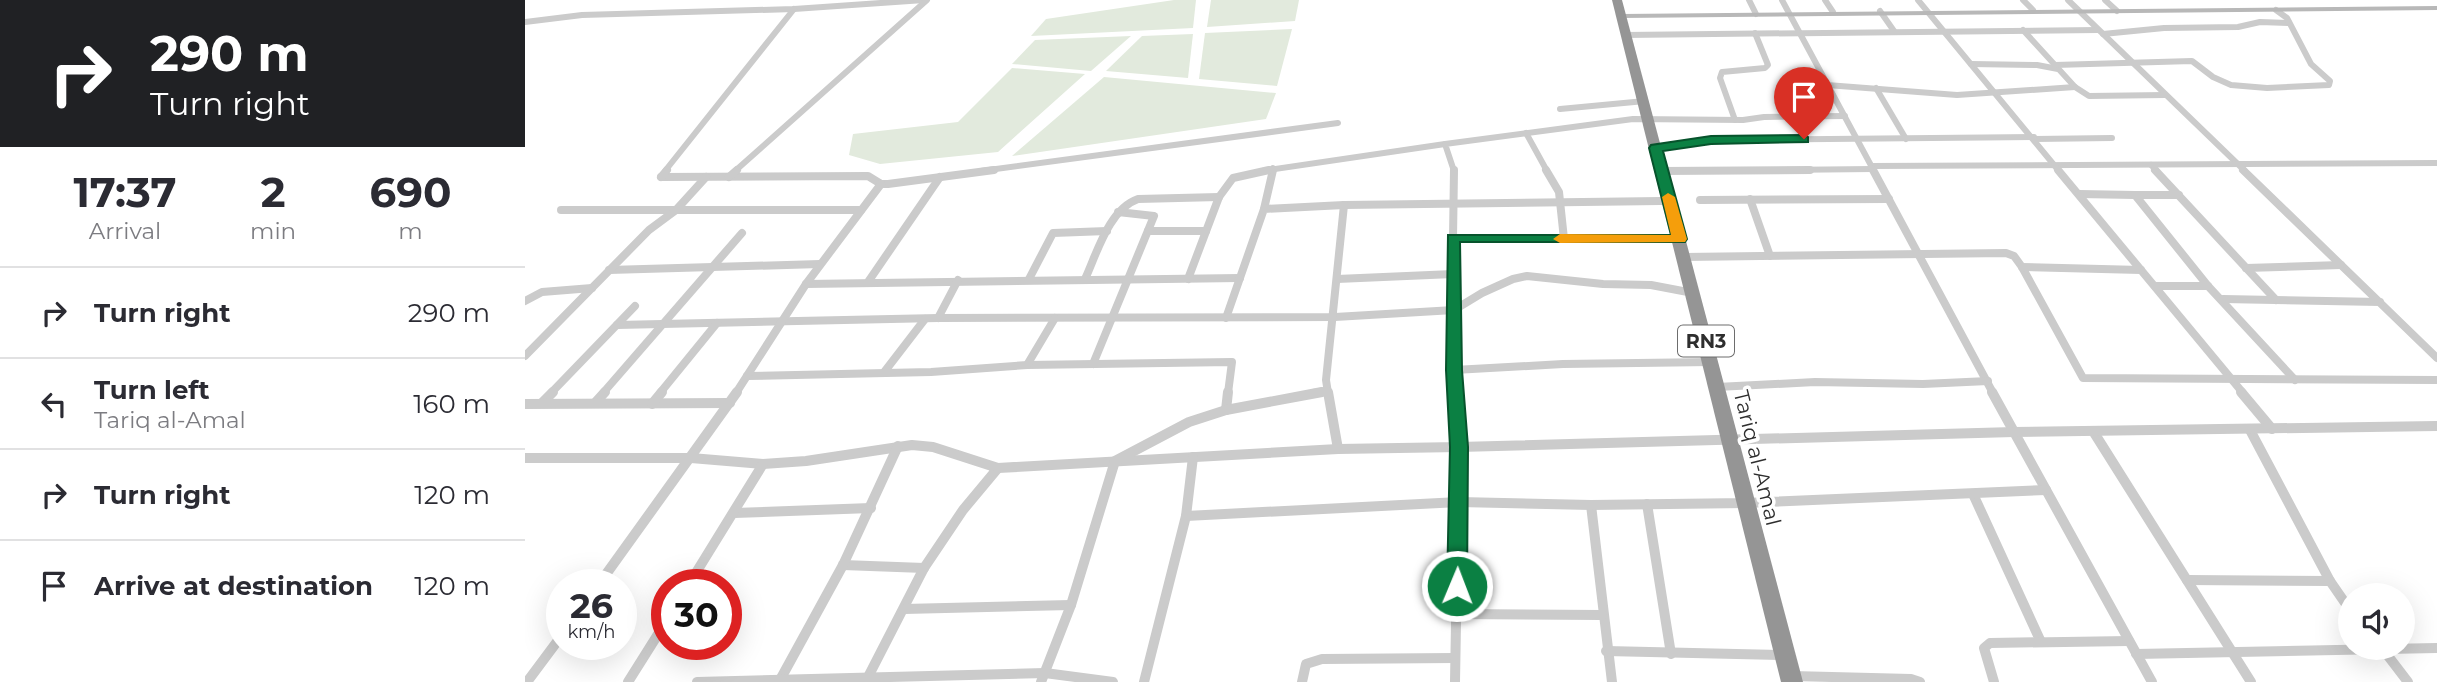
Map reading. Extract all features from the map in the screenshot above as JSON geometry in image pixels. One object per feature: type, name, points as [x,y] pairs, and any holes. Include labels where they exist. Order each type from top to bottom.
[{"type":"highway","name":"Tariq al-Amal","points":[[1619,8],[1791,679]]},
{"type":"street","points":[[525,22],[582,15],[794,9],[926,0]]},
{"type":"street","points":[[729,177],[926,0]]},
{"type":"street","points":[[1749,0],[1756,14]]},
{"type":"street","points":[[1782,0],[2152,682]]},
{"type":"street","points":[[1825,0],[1833,12]]},
{"type":"street","points":[[1918,0],[2272,429]]},
{"type":"street","points":[[2024,0],[2033,10]]},
{"type":"street","points":[[2068,0],[2437,358]]},
{"type":"street","points":[[2105,0],[2117,11]]},
{"type":"street","points":[[1619,8],[1756,14],[2437,8]]},
{"type":"street","points":[[794,9],[661,177],[868,176],[881,184],[1339,123]]},
{"type":"street","points":[[1971,64],[2057,67],[2192,61],[2213,77],[2231,85],[2329,85],[2330,81],[2304,55],[2289,23],[2276,10]]},
{"type":"street","points":[[1880,11],[1894,31]]},
{"type":"street","points":[[1625,34],[2022,30],[2101,32],[2238,27],[2260,22],[2289,23]]},
{"type":"street","points":[[2022,30],[2075,88],[2094,97],[2165,95]]},
{"type":"street","points":[[1735,120],[1720,78],[1722,72],[1728,70],[1765,68],[1768,65],[1755,33]]},
{"type":"street","points":[[1828,85],[1957,95],[2075,88]]},
{"type":"street","points":[[1876,88],[1906,139]]},
{"type":"street","points":[[1804,139],[1788,101],[1833,96]]},
{"type":"street","points":[[1560,109],[1644,101]]},
{"type":"street","points":[[1188,279],[1219,197],[1233,178],[1273,169],[1445,144],[1649,118],[1735,120],[1845,116]]},
{"type":"street","points":[[1526,134],[1543,161],[1561,202],[1564,239]]},
{"type":"street","points":[[1655,148],[1711,140],[2112,138]]},
{"type":"street","points":[[1445,144],[1455,173],[1454,370],[1459,447],[1455,682]]},
{"type":"street","points":[[1662,171],[2437,163]]},
{"type":"street","points":[[2151,164],[2276,299]]},
{"type":"street","points":[[1226,318],[1264,209],[1273,169]]},
{"type":"street","points":[[525,356],[649,230],[676,210],[706,177]]},
{"type":"street","points":[[868,282],[940,177]]},
{"type":"street","points":[[610,569],[730,403],[781,320],[820,264],[881,184]]},
{"type":"street","points":[[2079,194],[2179,195]]},
{"type":"street","points":[[2135,195],[2208,286],[2223,299],[2295,380]]},
{"type":"street","points":[[1085,279],[1107,231],[1123,206],[1133,200],[1219,197]]},
{"type":"street","points":[[1750,199],[1770,256]]},
{"type":"street","points":[[1700,200],[1889,199]]},
{"type":"street","points":[[1264,209],[1344,205],[1661,201]]},
{"type":"street","points":[[1338,449],[1327,391],[1344,205]]},
{"type":"street","points":[[561,210],[861,210]]},
{"type":"street","points":[[1093,364],[1153,214],[1118,212]]},
{"type":"street","points":[[1028,279],[1053,233],[1107,231]]},
{"type":"street","points":[[1148,231],[1206,231]]},
{"type":"street","points":[[595,403],[742,233]]},
{"type":"street","points":[[1453,238],[1680,239]]},
{"type":"street","points":[[1684,257],[2006,253],[2014,256],[2022,267],[2083,377],[2225,375],[2295,380],[2437,380]]},
{"type":"street","points":[[609,270],[820,264]]},
{"type":"street","points":[[2246,268],[2341,265]]},
{"type":"street","points":[[2022,267],[2141,270]]},
{"type":"street","points":[[1336,279],[1453,274]]},
{"type":"street","points":[[617,325],[925,318],[1335,317],[1454,310],[1482,293],[1513,279],[1527,276],[1603,284],[1651,285],[1693,293]]},
{"type":"street","points":[[806,284],[1240,278]]},
{"type":"street","points":[[938,318],[958,280]]},
{"type":"street","points":[[2155,285],[2208,286]]},
{"type":"street","points":[[525,301],[542,292],[592,288]]},
{"type":"street","points":[[2223,299],[2380,302]]},
{"type":"street","points":[[542,403],[635,306]]},
{"type":"street","points":[[1027,365],[1055,317]]},
{"type":"street","points":[[885,371],[925,318]]},
{"type":"street","points":[[652,404],[717,323]]},
{"type":"street","points":[[747,376],[930,372],[985,366],[1232,362],[1226,410]]},
{"type":"street","points":[[1454,370],[1563,364],[1711,362]]},
{"type":"street","points":[[1717,387],[1815,382],[1923,384],[1988,381]]},
{"type":"street","points":[[1043,677],[1071,606],[1115,461],[1189,422],[1226,410],[1327,391]]},
{"type":"street","points":[[525,404],[730,403]]},
{"type":"street","points":[[525,458],[691,458],[762,464],[806,461],[898,446],[933,447],[998,468],[1338,449],[2093,430],[2437,426]]},
{"type":"street","points":[[2093,430],[2252,682]]},
{"type":"street","points":[[2250,430],[2338,593]]},
{"type":"street","points":[[780,680],[843,565],[898,446]]},
{"type":"street","points":[[1145,682],[1186,516],[1193,457]]},
{"type":"street","points":[[699,569],[762,464]]},
{"type":"street","points":[[868,677],[924,568],[964,510],[998,468]]},
{"type":"street","points":[[1186,516],[1459,502],[1591,505],[1745,503],[2046,490]]},
{"type":"street","points":[[1973,494],[2041,642]]},
{"type":"street","points":[[1647,504],[1671,654]]},
{"type":"street","points":[[1591,505],[1606,651],[1612,682]]},
{"type":"street","points":[[734,513],[871,508]]},
{"type":"street","points":[[843,565],[924,568]]},
{"type":"street","points":[[2187,580],[2330,581]]},
{"type":"street","points":[[904,609],[1071,606]]},
{"type":"street","points":[[1456,614],[1602,615]]},
{"type":"street","points":[[1994,682],[1984,648],[1990,643],[2129,641]]},
{"type":"street","points":[[628,682],[651,645]]},
{"type":"street","points":[[2415,648],[2437,648]]},
{"type":"street","points":[[2136,654],[2338,649]]},
{"type":"street","points":[[1606,651],[1785,656]]},
{"type":"street","points":[[527,682],[546,656]]},
{"type":"street","points":[[1302,682],[1305,664],[1322,659],[1455,658]]},
{"type":"street","points":[[2392,660],[2408,682]]},
{"type":"street","points":[[697,682],[804,681],[868,677],[1043,677],[1113,682]]},
{"type":"street","points":[[1791,679],[1911,679],[1920,682]]},
{"type":"shaded area","points":[[1174,0],[1196,0],[1193,28],[1031,36],[1046,19]]},
{"type":"shaded area","points":[[1211,0],[1299,0],[1295,21],[1207,27]]},
{"type":"shaded area","points":[[1292,29],[1277,86],[1199,79],[1205,33]]},
{"type":"shaded area","points":[[1193,34],[1188,78],[1106,71],[1142,36]]},
{"type":"shaded area","points":[[1131,36],[1091,71],[1012,64],[1035,40]]},
{"type":"shaded area","points":[[1012,68],[1085,74],[998,152],[880,164],[849,155],[853,134],[958,122]]},
{"type":"shaded area","points":[[1104,77],[1276,93],[1266,119],[1012,156]]},
{"type":"slow traffic","points":[[1560,239],[1680,239],[1668,197]]},
{"type":"route","points":[[1457,586],[1459,447],[1454,370],[1453,238],[1680,239],[1655,148],[1711,140],[1804,139]]}]
